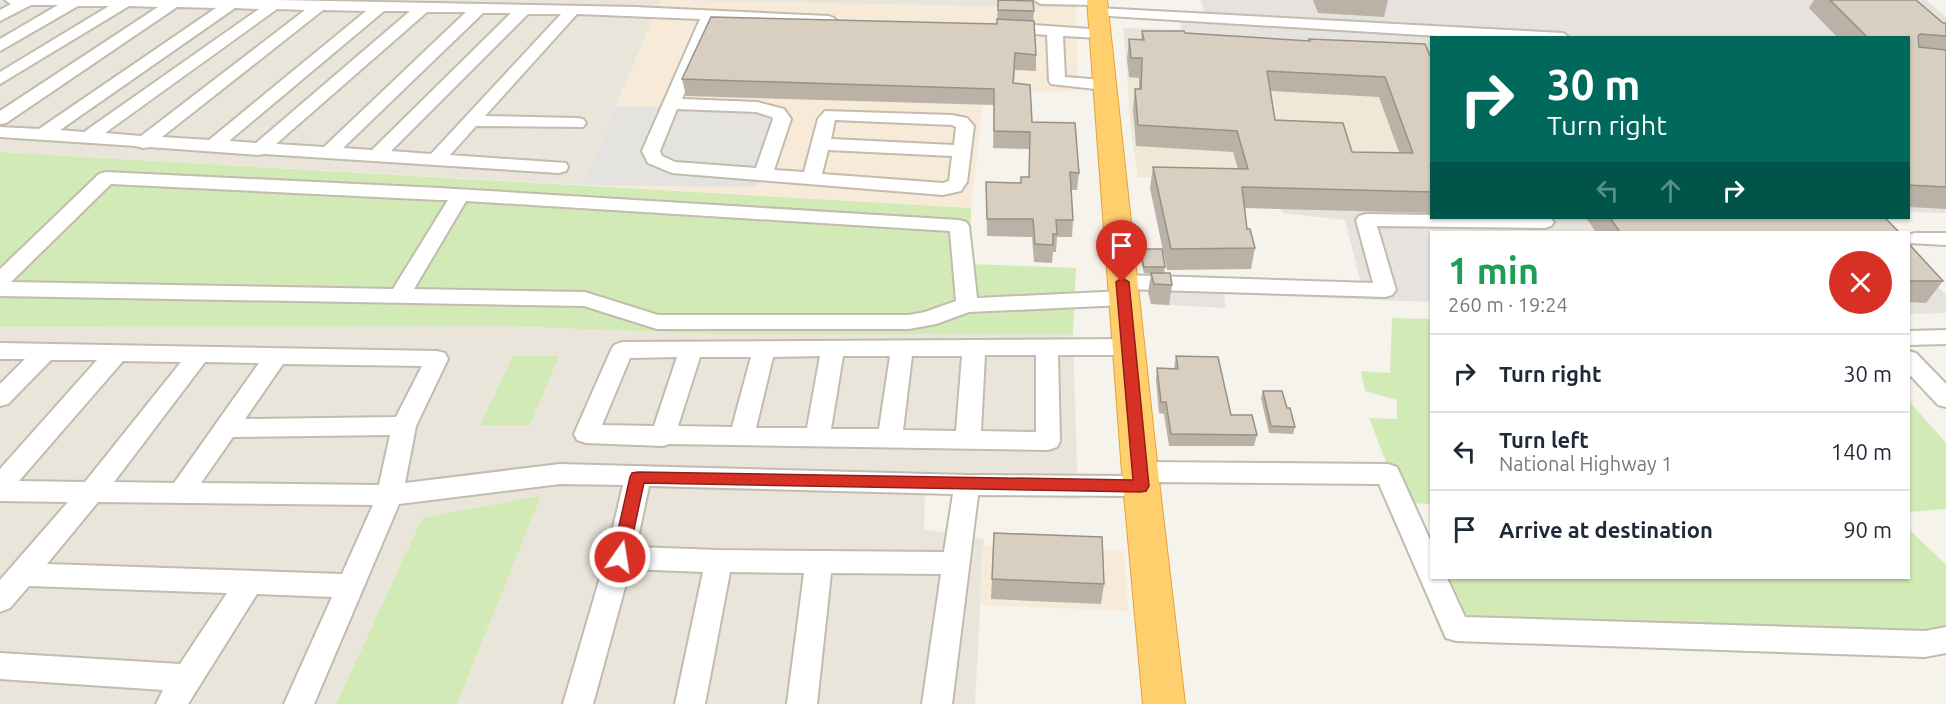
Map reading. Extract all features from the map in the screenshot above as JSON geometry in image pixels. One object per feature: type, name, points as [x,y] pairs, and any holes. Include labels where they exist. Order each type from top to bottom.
[{"type":"highway","points":[[1098,11],[1140,479],[1164,704]]},
{"type":"street","points":[[12,0],[573,10],[840,21]]},
{"type":"street","points":[[1041,0],[1098,11],[1529,36]]},
{"type":"street","points":[[0,16],[27,1]]},
{"type":"street","points":[[0,46],[74,2]]},
{"type":"street","points":[[0,79],[126,2]]},
{"type":"street","points":[[0,119],[175,2]]},
{"type":"street","points":[[42,135],[233,3]]},
{"type":"street","points":[[86,140],[275,4]]},
{"type":"street","points":[[143,143],[320,5]]},
{"type":"street","points":[[212,146],[380,7]]},
{"type":"street","points":[[258,150],[424,7]]},
{"type":"street","points":[[328,153],[479,8]]},
{"type":"street","points":[[375,157],[524,9]]},
{"type":"street","points":[[435,160],[573,10]]},
{"type":"street","points":[[995,28],[1054,31],[1098,11]]},
{"type":"street","points":[[709,15],[651,151],[654,159],[672,167],[811,179],[943,189],[954,187],[958,182],[965,126],[961,122],[838,113],[826,119],[811,179]]},
{"type":"street","points":[[1054,31],[1057,81],[1104,85]]},
{"type":"street","points":[[671,104],[757,107],[778,113],[782,119],[763,175]]},
{"type":"street","points":[[471,121],[576,123]]},
{"type":"street","points":[[0,132],[86,140],[559,167]]},
{"type":"street","points":[[820,144],[962,151]]},
{"type":"street","points":[[0,280],[106,178],[460,196],[959,226],[967,305]]},
{"type":"street","points":[[399,296],[460,196]]},
{"type":"street","points":[[0,289],[585,299],[657,322],[909,322],[928,319],[967,305],[1123,290],[1385,290],[1366,219],[1544,222]]},
{"type":"street","points":[[1915,239],[1943,242]]},
{"type":"street","points":[[1910,338],[1946,337]]},
{"type":"street","points":[[1047,349],[1048,441],[968,438],[586,435],[622,350],[1129,347]]},
{"type":"street","points":[[817,438],[833,348]]},
{"type":"street","points":[[890,438],[902,348]]},
{"type":"street","points":[[663,437],[691,349]]},
{"type":"street","points":[[742,436],[764,349]]},
{"type":"street","points":[[968,438],[974,349]]},
{"type":"street","points":[[0,351],[437,359],[404,426],[390,495],[299,704]]},
{"type":"street","points":[[0,398],[45,352]]},
{"type":"street","points":[[0,486],[116,354]]},
{"type":"street","points":[[0,600],[90,494],[199,356]]},
{"type":"street","points":[[180,494],[276,357]]},
{"type":"street","points":[[1910,361],[1946,399]]},
{"type":"street","points":[[228,428],[404,426]]},
{"type":"street","points":[[0,491],[90,494],[390,495],[560,474],[967,485],[1388,474],[1430,570]]},
{"type":"street","points":[[578,704],[620,557],[638,477]]},
{"type":"street","points":[[937,704],[967,485]]},
{"type":"street","points":[[620,557],[819,563],[955,563]]},
{"type":"street","points":[[690,704],[719,561]]},
{"type":"street","points":[[802,704],[819,563]]},
{"type":"street","points":[[20,574],[352,586]]},
{"type":"street","points":[[1433,579],[1456,629],[1925,644],[1946,640]]},
{"type":"street","points":[[171,704],[248,584]]},
{"type":"street","points":[[0,666],[186,678]]},
{"type":"shaded area","points":[[0,0],[661,0],[582,185],[0,152]]},
{"type":"shaded area","points":[[661,0],[1076,0],[1076,8]]},
{"type":"shaded area","points":[[661,0],[1076,8],[1078,91],[984,92],[971,208],[582,185]]},
{"type":"shaded area","points":[[1201,0],[1926,0],[1946,17],[1946,213],[1910,212],[1910,36],[1430,36],[1430,73],[1424,58],[1125,47],[1123,28],[1181,30],[1181,18],[1206,19]]},
{"type":"shaded area","points":[[1125,47],[1424,58],[1430,168],[1241,181],[1138,177],[1131,131]]},
{"type":"shaded area","points":[[616,106],[784,109],[757,187],[582,185]]},
{"type":"shaded area","points":[[1268,168],[1430,168],[1430,219],[1875,219],[1887,231],[1430,231],[1430,302],[1224,294],[1226,308],[1151,304],[1144,276],[1361,284],[1345,220],[1282,213]]},
{"type":"shaded area","points":[[1910,256],[1946,295],[1946,313],[1910,314]]},
{"type":"shaded area","points":[[500,326],[714,334],[1073,334],[1078,499],[925,494],[924,529],[984,539],[975,704],[457,704],[540,495],[422,518],[336,704],[0,704],[0,327]]},
{"type":"shaded area","points":[[982,546],[1124,551],[1128,611],[980,605]]},
{"type":"green space","points":[[0,152],[971,208],[970,264],[1076,268],[1073,334],[714,334],[500,326],[0,327]]},
{"type":"green space","points":[[1392,318],[1430,319],[1430,504],[1402,503],[1369,418],[1397,419],[1397,400],[1365,391],[1361,371],[1390,373]]},
{"type":"green space","points":[[513,356],[559,356],[530,425],[480,425]]},
{"type":"green space","points":[[1910,402],[1946,443],[1946,509],[1910,512]]},
{"type":"green space","points":[[541,495],[457,704],[336,704],[422,518]]},
{"type":"green space","points":[[1910,530],[1946,565],[1946,644],[1444,640],[1404,544],[1430,544],[1430,579],[1910,579]]},
{"type":"building","points":[[998,0],[1033,1],[1034,11],[998,10]]},
{"type":"building","points":[[1830,0],[1916,0],[1943,23],[1946,23],[1946,36],[1920,34],[1918,36],[1919,47],[1946,50],[1946,187],[1910,185],[1910,36],[1866,36]]},
{"type":"building","points":[[711,17],[997,24],[997,19],[1034,21],[1036,55],[1015,53],[1013,83],[1030,85],[1032,122],[1075,123],[1079,173],[1070,172],[1073,220],[1056,220],[1057,234],[1053,234],[1053,245],[1035,244],[1033,219],[987,219],[986,182],[1021,183],[1021,177],[1029,177],[1030,132],[994,131],[994,89],[682,79]]},
{"type":"building","points":[[1142,31],[1184,31],[1185,33],[1310,41],[1309,39],[1425,44],[1430,56],[1430,192],[1242,187],[1247,229],[1250,229],[1255,248],[1171,249],[1153,167],[1248,169],[1237,131],[1138,125],[1135,89],[1141,89],[1142,58],[1131,58],[1129,39],[1144,40]],"holes":[[[1267,71],[1385,77],[1413,153],[1352,152],[1343,123],[1275,120]]]},
{"type":"building","points":[[1611,219],[1886,219],[1898,231],[1619,231]]},
{"type":"building","points":[[1910,245],[1943,281],[1910,281]]},
{"type":"building","points":[[1140,249],[1162,249],[1165,267],[1144,267]]},
{"type":"building","points":[[1151,273],[1170,273],[1172,285],[1154,284]]},
{"type":"building","points":[[1176,356],[1218,357],[1231,415],[1252,415],[1257,435],[1171,434],[1166,402],[1161,402],[1157,368],[1178,369]]},
{"type":"building","points":[[1263,391],[1282,391],[1295,427],[1271,426]]},
{"type":"building","points":[[994,533],[1102,537],[1104,584],[992,579]]},
{"type":"route","points":[[620,557],[638,477],[967,485],[1141,486],[1122,282]]}]
